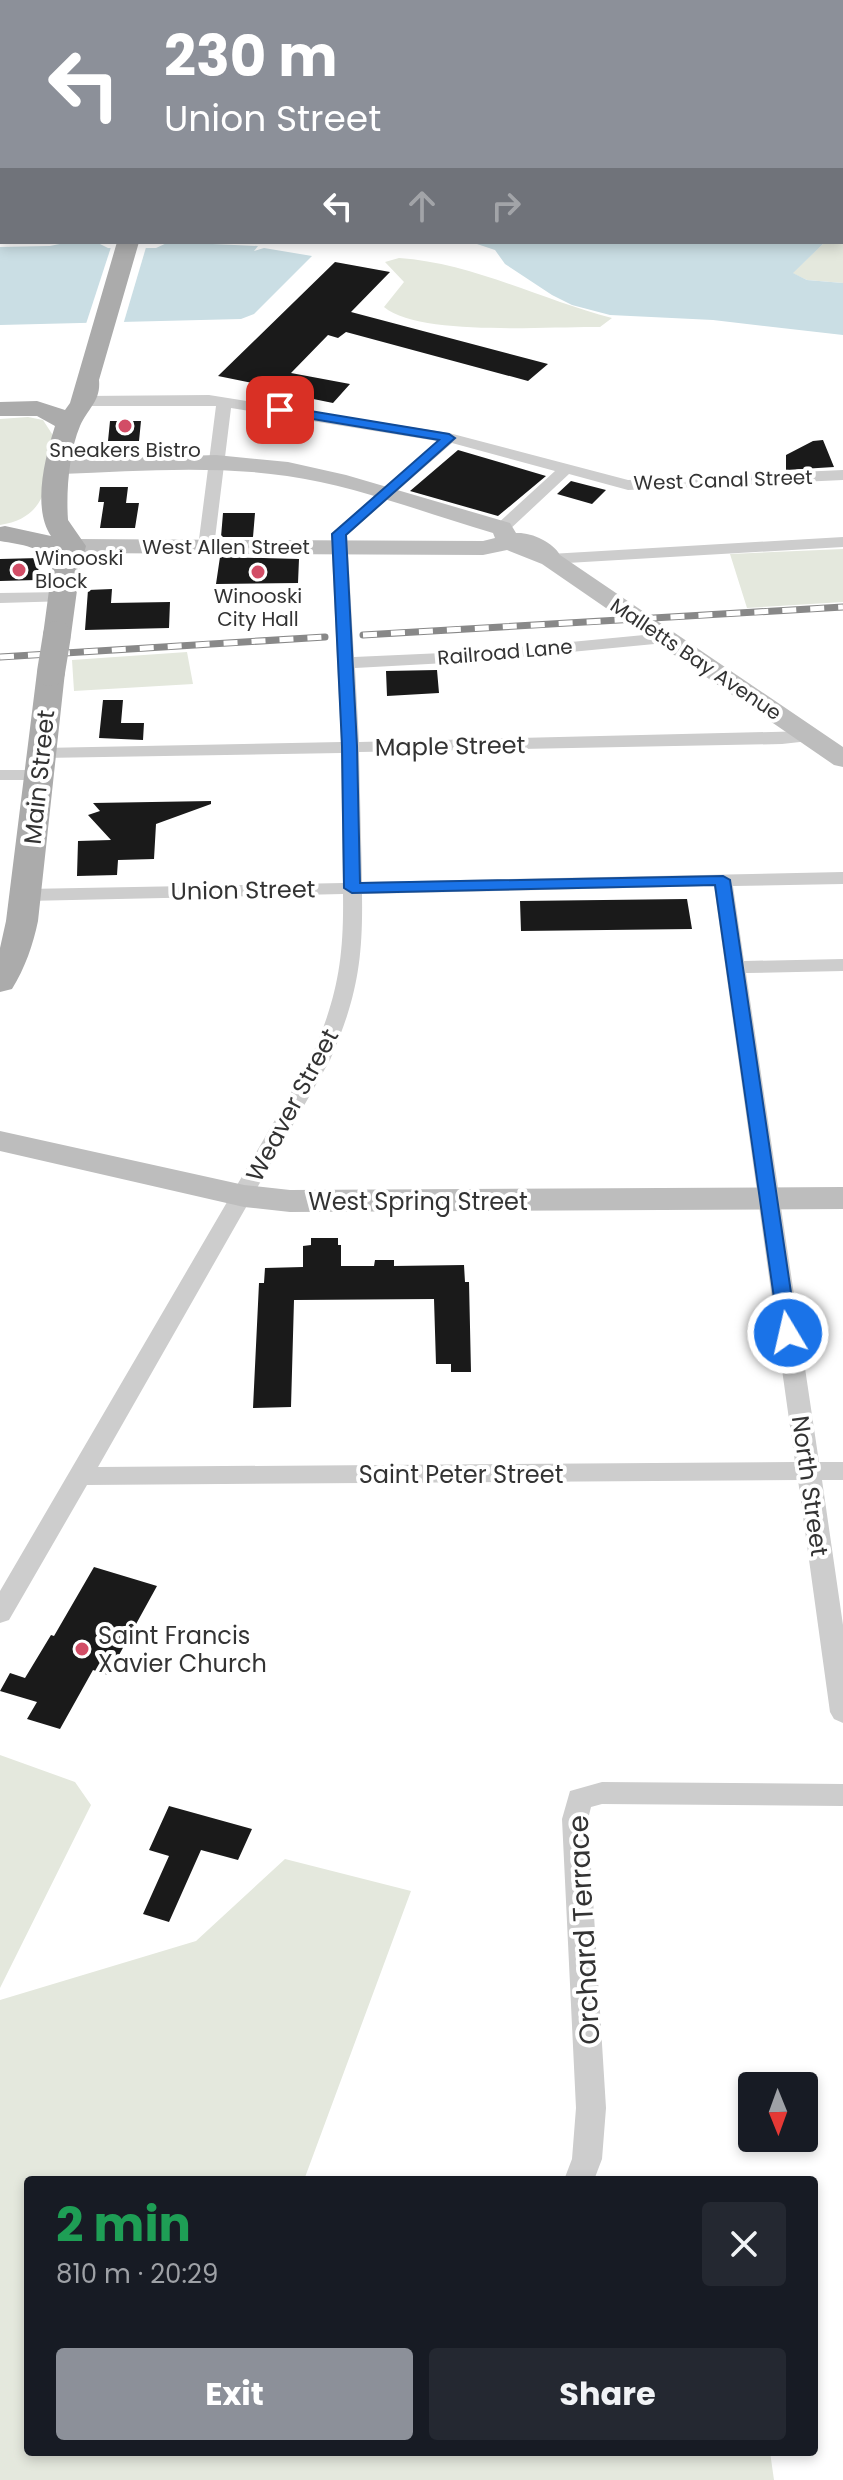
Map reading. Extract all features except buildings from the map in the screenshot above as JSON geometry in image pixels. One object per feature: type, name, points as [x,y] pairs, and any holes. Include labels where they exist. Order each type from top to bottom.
[{"type":"main road","points":[[3,534],[33,526],[53,509],[69,467],[68,425],[86,390],[127,244]]},
{"type":"main road","points":[[34,408],[86,390]]},
{"type":"main road","points":[[0,409],[34,408],[54,412],[68,425]]},
{"type":"main road","points":[[3,534],[52,546],[64,557],[69,557],[53,509]]},
{"type":"main road","name":"Main Street","points":[[0,982],[17,946],[17,912],[69,557]]},
{"type":"street","name":"West Canal Street","points":[[86,390],[224,405],[251,405],[449,438],[565,470],[634,485],[843,475]]},
{"type":"street","points":[[206,547],[224,405]]},
{"type":"street","points":[[340,547],[339,534],[449,438]]},
{"type":"street","name":"Malletts Bay Avenue","points":[[69,467],[216,462],[316,474],[510,535],[550,559],[843,759]]},
{"type":"street","points":[[510,535],[565,470]]},
{"type":"street","name":"West Allen Street","points":[[69,557],[206,547],[483,548],[510,535]]},
{"type":"street","points":[[550,559],[843,542]]},
{"type":"street","name":"Weaver Street","points":[[0,1613],[244,1196],[320,1060],[340,1014],[350,973],[352,888],[350,746],[340,547]]},
{"type":"street","points":[[0,598],[63,597]]},
{"type":"street","name":"Railroad Lane","points":[[345,663],[465,657],[665,638]]},
{"type":"street","name":"Maple Street","points":[[0,775],[41,764],[350,746],[782,739],[809,736]]},
{"type":"street","name":"Union Street","points":[[17,912],[352,888],[843,878]]},
{"type":"street","name":"North Street","points":[[723,880],[843,1712]]},
{"type":"street","points":[[734,967],[843,965]]},
{"type":"street","name":"West Spring Street","points":[[0,1141],[244,1196],[330,1202],[843,1198]]},
{"type":"street","name":"Saint Peter Street","points":[[79,1476],[843,1471]]},
{"type":"street","name":"Orchard Terrace","points":[[581,2176],[587,2159],[591,2108],[575,1819],[579,1799],[602,1793],[843,1795]]},
{"type":"shaded area","points":[[100,244],[108,248],[156,248],[165,244],[214,244],[258,246],[254,251],[264,248],[312,256],[254,314],[241,319],[0,325],[0,247]]},
{"type":"shaded area","points":[[477,244],[823,244],[793,273],[807,280],[843,283],[843,335],[713,320],[610,315],[572,305],[552,295],[505,264],[495,250]]},
{"type":"shaded area","points":[[823,244],[843,244],[843,283],[807,280],[792,273]]},
{"type":"shaded area","points":[[399,258],[427,261],[480,274],[612,318],[600,327],[487,328],[426,323],[384,307],[404,282],[385,262]]},
{"type":"shaded area","points":[[28,417],[43,420],[54,437],[44,493],[29,514],[0,525],[0,419]]},
{"type":"shaded area","points":[[843,549],[843,602],[747,608],[730,554]]},
{"type":"shaded area","points":[[187,652],[193,684],[74,691],[72,660]]},
{"type":"shaded area","points":[[0,1755],[75,1782],[91,1805],[0,1988]]},
{"type":"shaded area","points":[[285,1859],[411,1891],[305,2176],[24,2176],[24,2456],[771,2456],[774,2480],[0,2480],[0,2000],[196,1941]]},
{"type":"pier","points":[[112,244],[147,244],[123,325],[85,327]]},
{"type":"railway","points":[[363,635],[843,607]]},
{"type":"railway","points":[[0,657],[325,637]]},
{"type":"place","name":"Sneakers Bistro","points":[[125,426]]},
{"type":"place","name":"Winooski Block","points":[[19,570]]},
{"type":"place","name":"Winooski City Hall","points":[[258,572]]},
{"type":"place","name":"Saint Francis Xavier Church","points":[[82,1649]]},
{"type":"route","points":[[280,410],[449,438],[339,534],[350,746],[352,888],[723,880],[788,1333]]}]
